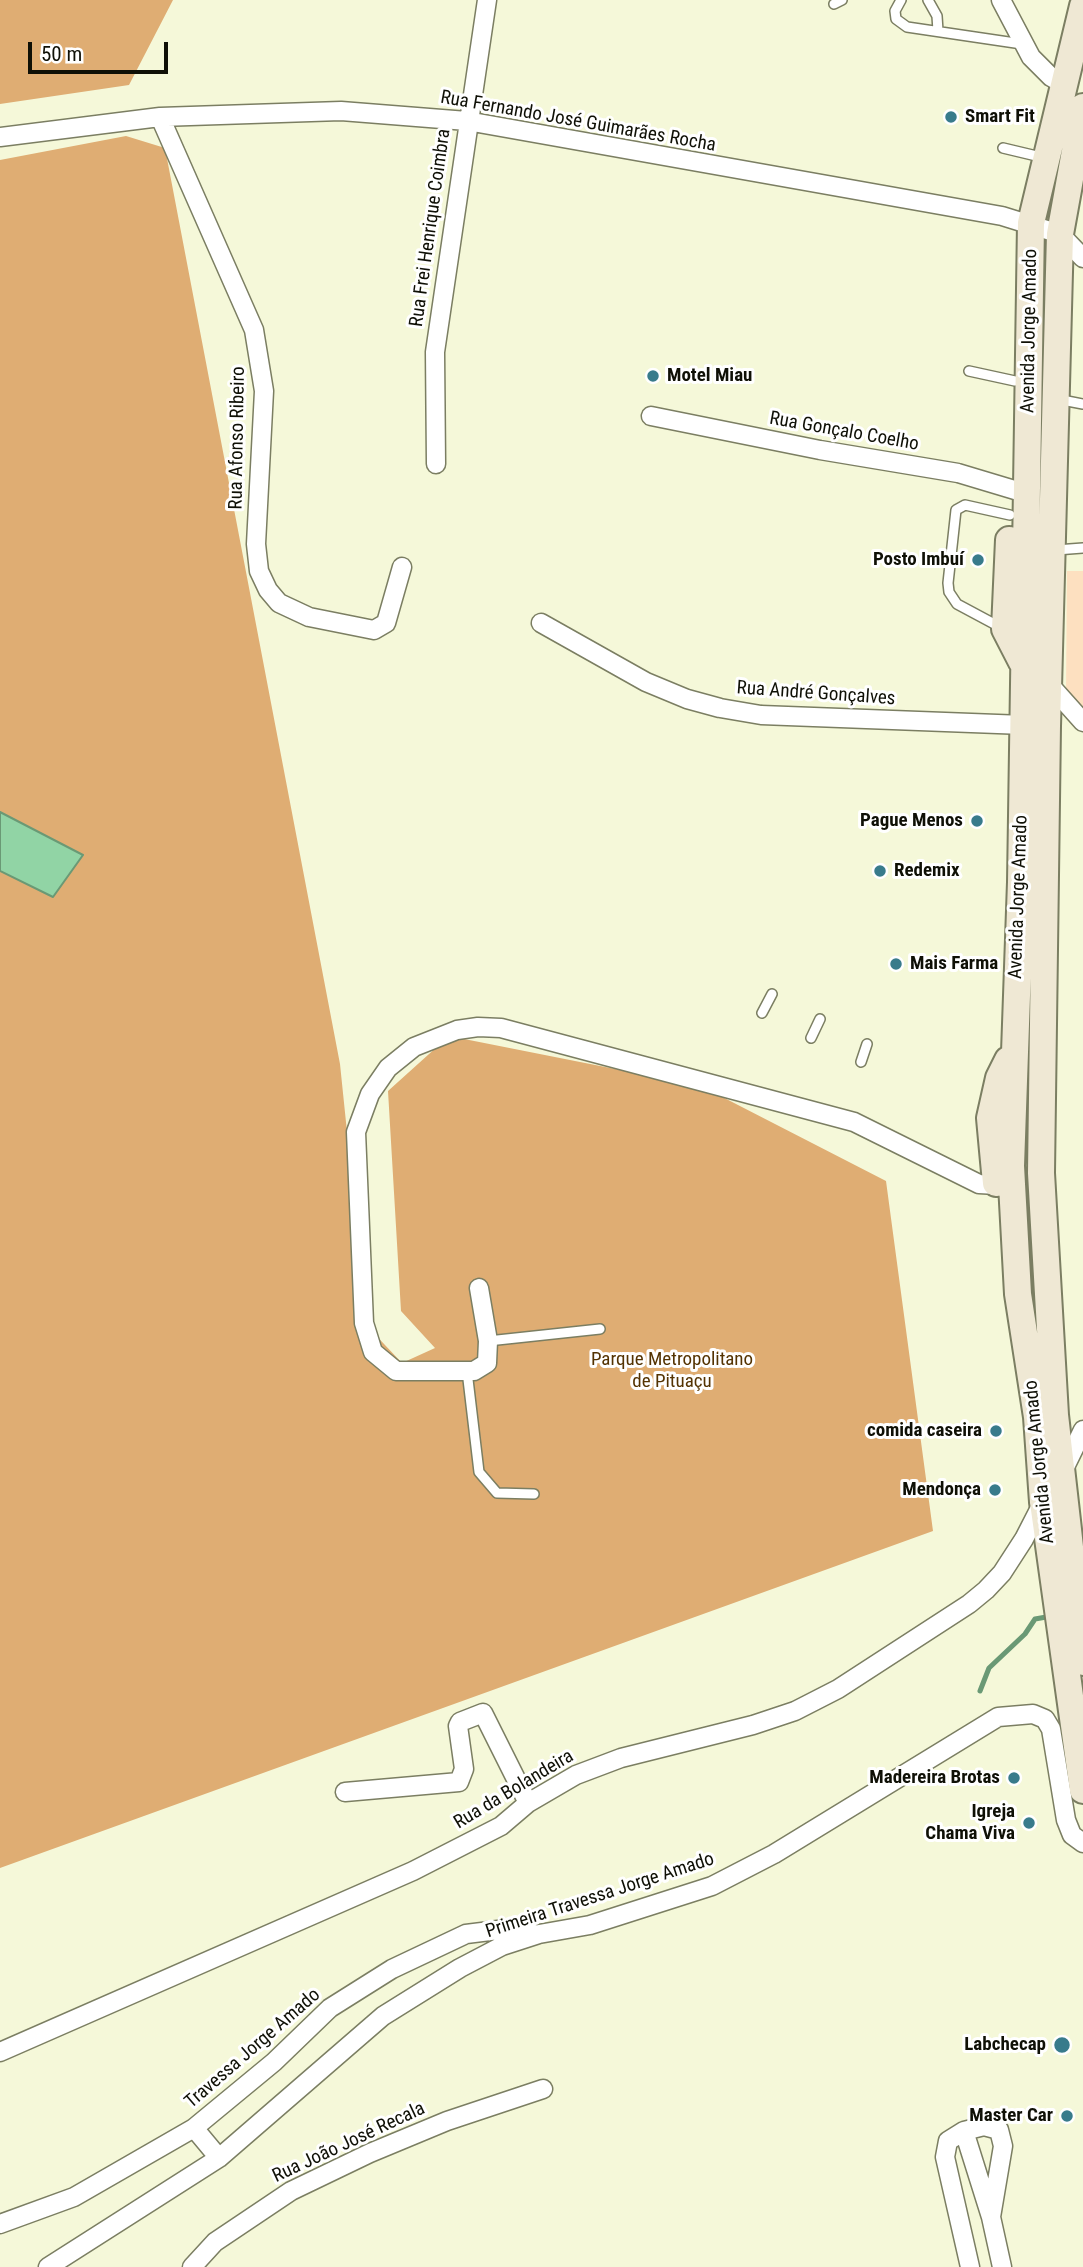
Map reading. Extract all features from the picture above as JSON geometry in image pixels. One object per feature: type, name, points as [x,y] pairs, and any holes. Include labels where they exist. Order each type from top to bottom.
[{"type":"main road","name":"Avenida Jorge Amado","points":[[1061,1565],[1062,1473],[1018,1294],[1014,1229],[1013,1049],[1024,725],[1017,499],[1029,351],[1031,223],[1083,6]]},
{"type":"main road","name":"Avenida Jorge Amado","points":[[1083,107],[1060,234],[1055,352],[1041,1173],[1046,1416],[1043,1502],[1061,1565],[1076,1660],[1083,1790]]},
{"type":"main road","points":[[1023,664],[1005,629],[1017,499],[1015,381],[1029,351],[1055,352]]},
{"type":"main road","points":[[1013,1049],[992,1100],[988,1185],[1004,1223],[1014,1229],[1044,1227]]},
{"type":"street","name":"Rua Frei Henrique Coimbra","points":[[436,464],[435,352],[467,121],[487,0]]},
{"type":"street","points":[[1001,0],[1022,44],[1041,68],[1065,85]]},
{"type":"street","name":"Rua Fernando José Guimarães Rocha","points":[[0,137],[160,117],[341,111],[467,121],[1031,223],[1060,234]]},
{"type":"street","name":"Rua Afonso Ribeiro","points":[[160,117],[254,330],[264,391],[256,544],[260,571],[268,590],[279,603],[309,617],[374,630],[386,623],[402,567]]},
{"type":"street","points":[[1060,234],[1083,258]]},
{"type":"street","name":"Rua Gonçalo Coelho","points":[[651,416],[820,450],[958,473],[1017,499]]},
{"type":"street","name":"Rua André Gonçalves","points":[[541,623],[646,682],[687,699],[720,708],[761,715],[1024,725]]},
{"type":"street","points":[[1049,684],[1083,722]]},
{"type":"street","points":[[479,1288],[488,1341],[487,1363],[474,1371],[396,1371],[373,1352],[364,1323],[356,1132],[370,1094],[388,1068],[414,1046],[457,1030],[501,1028],[854,1122],[988,1185]]},
{"type":"street","points":[[1062,1473],[1083,1430]]},
{"type":"street","name":"Rua da Bolandeira","points":[[0,2052],[414,1871],[501,1826],[528,1803],[576,1775],[621,1758],[753,1725],[795,1711],[838,1689],[970,1604],[986,1590],[1002,1573],[1043,1502]]},
{"type":"street","points":[[345,1792],[459,1782],[464,1769],[458,1726],[460,1722],[483,1713],[528,1803]]},
{"type":"street","name":"Primeira Travessa Jorge Amado","points":[[48,2267],[219,2158],[383,2016],[460,1968],[502,1946],[539,1934],[590,1925],[712,1886],[774,1854],[976,1729],[1014,1714],[1033,1714],[1045,1720],[1051,1729],[1066,1820],[1072,1835],[1083,1843]]},
{"type":"street","name":"Travessa Jorge Amado","points":[[0,2224],[74,2197],[194,2128],[264,2070],[330,2008],[392,1969],[466,1934],[506,1929],[539,1934]]},
{"type":"street","name":"Rua João José Recala","points":[[192,2267],[215,2242],[291,2191],[421,2132],[543,2089]]},
{"type":"street","points":[[970,2267],[945,2157],[948,2141],[964,2131],[993,2127],[1002,2137],[1003,2158],[991,2217]]},
{"type":"street","points":[[194,2128],[219,2158]]},
{"type":"street","points":[[964,2131],[991,2217],[1002,2267]]},
{"type":"lane","points":[[901,0],[895,11],[901,24],[1022,44]]},
{"type":"lane","points":[[928,0],[935,9],[938,31]]},
{"type":"lane","points":[[1003,148],[1046,158]]},
{"type":"lane","points":[[969,370],[1015,381]]},
{"type":"lane","points":[[1054,398],[1083,404]]},
{"type":"lane","points":[[1005,629],[957,604],[948,592],[948,583],[956,510],[965,505],[1017,499]]},
{"type":"lane","points":[[1051,550],[1083,548]]},
{"type":"lane","points":[[762,1013],[772,994]]},
{"type":"lane","points":[[811,1038],[820,1019]]},
{"type":"lane","points":[[861,1062],[867,1044]]},
{"type":"lane","points":[[488,1341],[600,1329]]},
{"type":"lane","points":[[467,1371],[479,1472],[497,1493],[534,1493]]},
{"type":"shaded area","points":[[1067,571],[1083,571],[1083,714],[1066,693]]},
{"type":"shaded area","points":[[0,812],[83,855],[53,897],[0,871]]},
{"type":"green space","points":[[0,0],[173,0],[129,85],[0,104]]},
{"type":"green space","name":"Parque Metropolitano de Pituaçu","points":[[126,136],[165,148],[340,1064],[367,1326],[402,1363],[435,1348],[401,1311],[388,1091],[449,1036],[701,1086],[886,1181],[933,1531],[0,1868],[0,160]]},
{"type":"waterway","points":[[980,1691],[989,1668],[1025,1634],[1035,1619],[1052,1616]]},
{"type":"place","name":"Smart Fit","points":[[951,117]]},
{"type":"place","name":"Motel Miau","points":[[653,376]]},
{"type":"place","name":"Posto Imbuí","points":[[978,560]]},
{"type":"place","name":"Pague Menos","points":[[977,821]]},
{"type":"place","name":"Redemix","points":[[880,871]]},
{"type":"place","name":"Mais Farma","points":[[896,964]]},
{"type":"place","name":"comida caseira","points":[[996,1431]]},
{"type":"place","name":"Mendonça","points":[[995,1490]]},
{"type":"place","name":"Madereira Brotas","points":[[1014,1778]]},
{"type":"place","name":"Igreja Chama Viva","points":[[1029,1823]]},
{"type":"place","name":"Labchecap","points":[[1062,2045]]},
{"type":"place","name":"Master Car","points":[[1067,2116]]}]
